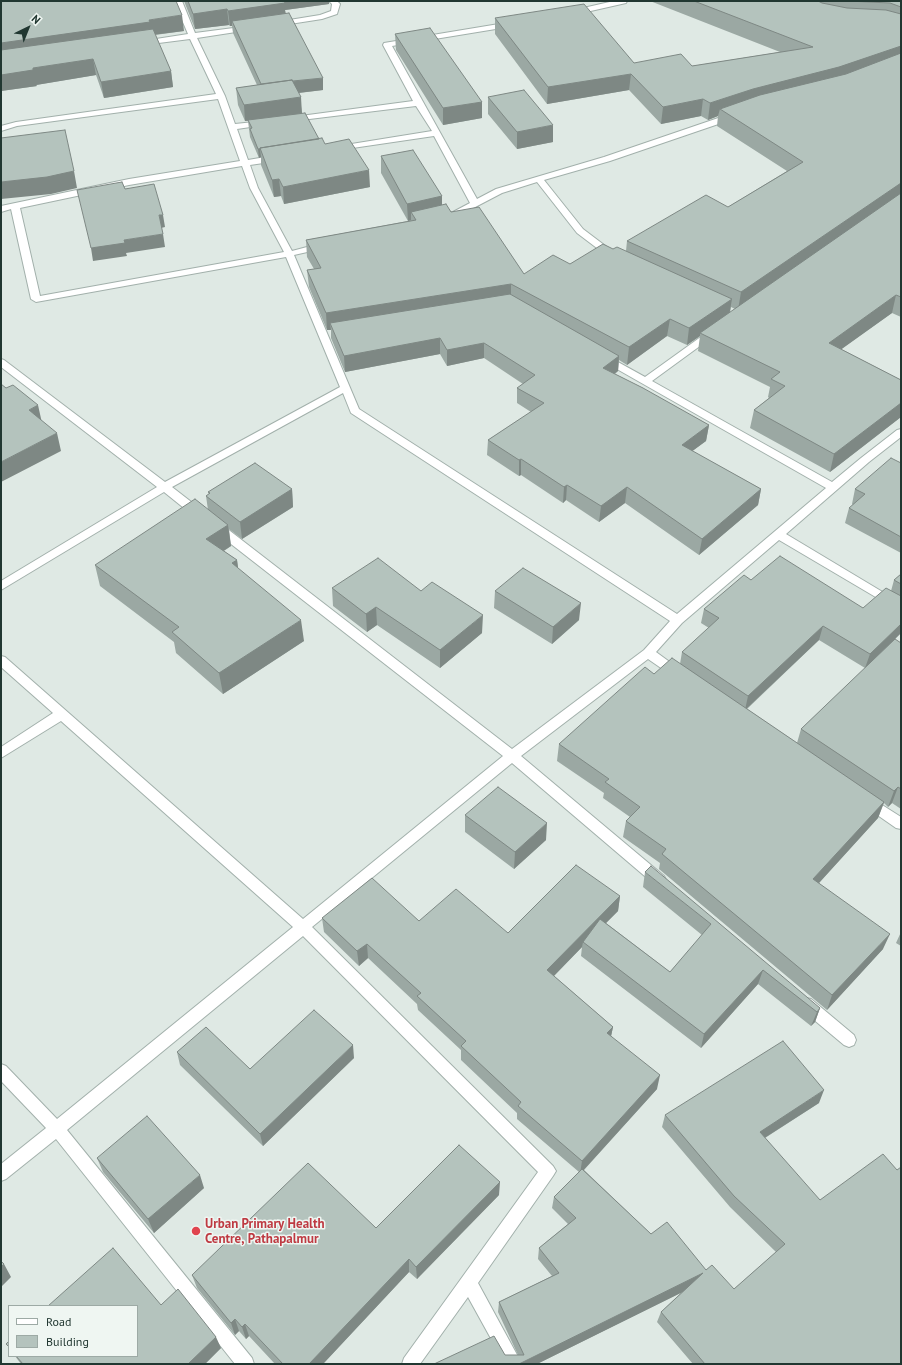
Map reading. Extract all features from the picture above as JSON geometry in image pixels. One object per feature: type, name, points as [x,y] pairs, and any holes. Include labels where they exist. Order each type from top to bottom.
[{"type":"street","points":[[178,1],[192,36],[221,96],[254,188],[289,254],[327,334],[355,411],[678,620]]},
{"type":"street","points":[[131,45],[322,17],[334,12],[336,4],[333,1]]},
{"type":"street","points":[[567,14],[623,1]]},
{"type":"street","points":[[475,204],[437,133],[418,103],[386,45],[521,22]]},
{"type":"street","points":[[1,128],[16,124],[221,96]]},
{"type":"street","points":[[286,120],[418,103]]},
{"type":"street","points":[[440,218],[455,214],[499,192],[607,159],[739,114]]},
{"type":"street","points":[[232,127],[271,122]]},
{"type":"street","points":[[329,150],[437,133]]},
{"type":"street","points":[[1,209],[129,182],[283,157]]},
{"type":"street","points":[[539,180],[580,231],[618,260]]},
{"type":"street","points":[[15,206],[36,299],[289,254],[334,243]]},
{"type":"street","points":[[645,380],[720,328]]},
{"type":"street","points":[[598,354],[833,487]]},
{"type":"street","points":[[1,362],[164,486],[512,756],[669,888]]},
{"type":"street","points":[[1,586],[164,486],[346,388]]},
{"type":"street","points":[[1,1174],[304,928],[512,756],[648,653],[678,620],[833,487],[899,437]]},
{"type":"street","points":[[778,534],[901,608]]},
{"type":"street","points":[[648,653],[687,680]]},
{"type":"street","points":[[1,660],[304,928],[548,1171],[410,1364]]},
{"type":"street","points":[[1,753],[62,714]]},
{"type":"street","points":[[856,793],[901,824]]},
{"type":"street","points":[[795,994],[850,1040]]},
{"type":"street","points":[[1,1071],[56,1129],[246,1364]]},
{"type":"street","points":[[468,1282],[514,1364]]},
{"type":"building","points":[[1,1],[176,1],[182,15],[149,20],[150,22],[1,43]]},
{"type":"building","points":[[188,1],[284,1],[285,3],[193,14]]},
{"type":"building","points":[[694,1],[818,1],[847,8],[886,10],[901,14],[901,46],[839,67],[753,89],[710,103],[703,99],[663,107],[631,74],[548,87],[495,18],[584,4],[634,63],[681,54],[692,66],[813,47]]},
{"type":"building","points":[[847,1],[901,1],[901,7],[890,3]]},
{"type":"building","points":[[289,13],[323,78],[261,84],[232,21]]},
{"type":"building","points":[[430,28],[482,102],[443,108],[395,34]]},
{"type":"building","points":[[153,29],[171,71],[101,82],[93,59],[33,68],[33,70],[1,75],[1,50]]},
{"type":"building","points":[[901,53],[901,183],[741,292],[627,241],[706,195],[728,207],[803,162],[720,109],[760,95],[846,74]]},
{"type":"building","points":[[292,80],[301,97],[244,105],[236,88]]},
{"type":"building","points":[[524,90],[553,125],[517,132],[488,97]]},
{"type":"building","points":[[305,113],[319,139],[258,149],[248,120]]},
{"type":"building","points":[[65,130],[74,171],[47,177],[1,182],[1,138]]},
{"type":"building","points":[[322,138],[325,144],[349,139],[369,170],[283,187],[279,179],[272,180],[260,148]]},
{"type":"building","points":[[413,150],[442,196],[407,204],[381,156]]},
{"type":"building","points":[[122,182],[125,189],[154,184],[163,215],[159,215],[163,234],[124,240],[125,243],[91,248],[77,190]]},
{"type":"building","points":[[901,193],[901,297],[896,295],[829,343],[901,380],[901,403],[834,454],[754,410],[785,386],[771,379],[780,372],[700,333]]},
{"type":"building","points":[[446,204],[451,212],[479,207],[524,274],[553,255],[570,264],[603,244],[613,249],[617,247],[732,299],[689,328],[670,319],[629,347],[511,284],[326,313],[307,270],[321,268],[306,240],[416,220],[411,212]]},
{"type":"building","points":[[510,294],[619,356],[603,368],[643,388],[709,425],[682,445],[761,489],[702,539],[627,487],[601,506],[567,485],[564,487],[488,440],[544,403],[517,388],[535,375],[484,343],[447,350],[440,338],[344,356],[330,323]]},
{"type":"building","points":[[1,384],[6,388],[13,385],[38,405],[29,410],[57,433],[1,462]]},
{"type":"building","points":[[891,458],[901,463],[901,537],[849,508],[865,494],[855,489]]},
{"type":"building","points":[[255,463],[292,489],[240,522],[206,496],[210,493],[208,492]]},
{"type":"building","points":[[195,499],[228,525],[206,539],[237,560],[232,563],[301,620],[219,673],[172,632],[179,627],[95,565]]},
{"type":"building","points":[[780,556],[863,608],[886,588],[901,596],[901,624],[870,654],[823,626],[748,696],[682,652],[719,618],[704,609],[744,575],[751,580]]},
{"type":"building","points":[[378,558],[421,591],[432,582],[483,615],[440,650],[376,607],[366,614],[332,588]]},
{"type":"building","points":[[523,568],[581,603],[553,627],[495,591]]},
{"type":"building","points":[[901,574],[901,584],[894,580]]},
{"type":"building","points":[[895,639],[901,643],[901,789],[898,787],[894,791],[801,729]]},
{"type":"building","points":[[672,658],[884,802],[813,879],[890,934],[832,995],[662,854],[666,849],[626,821],[640,807],[605,782],[609,779],[559,744],[645,667],[654,674]]},
{"type":"building","points":[[498,787],[547,823],[515,852],[465,815]]},
{"type":"building","points":[[576,865],[620,896],[547,970],[613,1027],[607,1033],[660,1075],[582,1161],[518,1106],[521,1102],[461,1046],[466,1041],[417,996],[421,993],[367,944],[357,951],[322,918],[372,878],[419,921],[456,889],[508,933]]},
{"type":"building","points":[[651,866],[820,1008],[817,1012],[763,970],[704,1034],[583,942],[600,919],[670,972],[711,924],[645,872]]},
{"type":"building","points":[[314,1010],[353,1045],[260,1134],[177,1052],[206,1027],[250,1069]]},
{"type":"building","points":[[783,1041],[824,1090],[760,1132],[820,1200],[883,1154],[897,1170],[901,1167],[901,1364],[705,1364],[661,1312],[703,1273],[519,1364],[434,1364],[494,1336],[505,1355],[524,1355],[499,1302],[559,1273],[539,1248],[576,1218],[554,1197],[582,1169],[651,1234],[667,1222],[706,1270],[712,1265],[734,1289],[785,1244],[734,1196],[665,1115]]},
{"type":"building","points":[[147,1116],[200,1175],[148,1219],[97,1158]]},
{"type":"building","points":[[459,1145],[500,1182],[416,1267],[409,1259],[309,1364],[283,1364],[245,1324],[242,1327],[235,1319],[231,1323],[192,1275],[308,1163],[376,1228]]},
{"type":"building","points":[[113,1248],[161,1305],[178,1289],[216,1337],[188,1364],[23,1364],[17,1357],[138,1357],[138,1305],[49,1305]]},
{"type":"place","name":"Urban Primary Health Centre, Pathapalmur","points":[[196,1231]]}]
